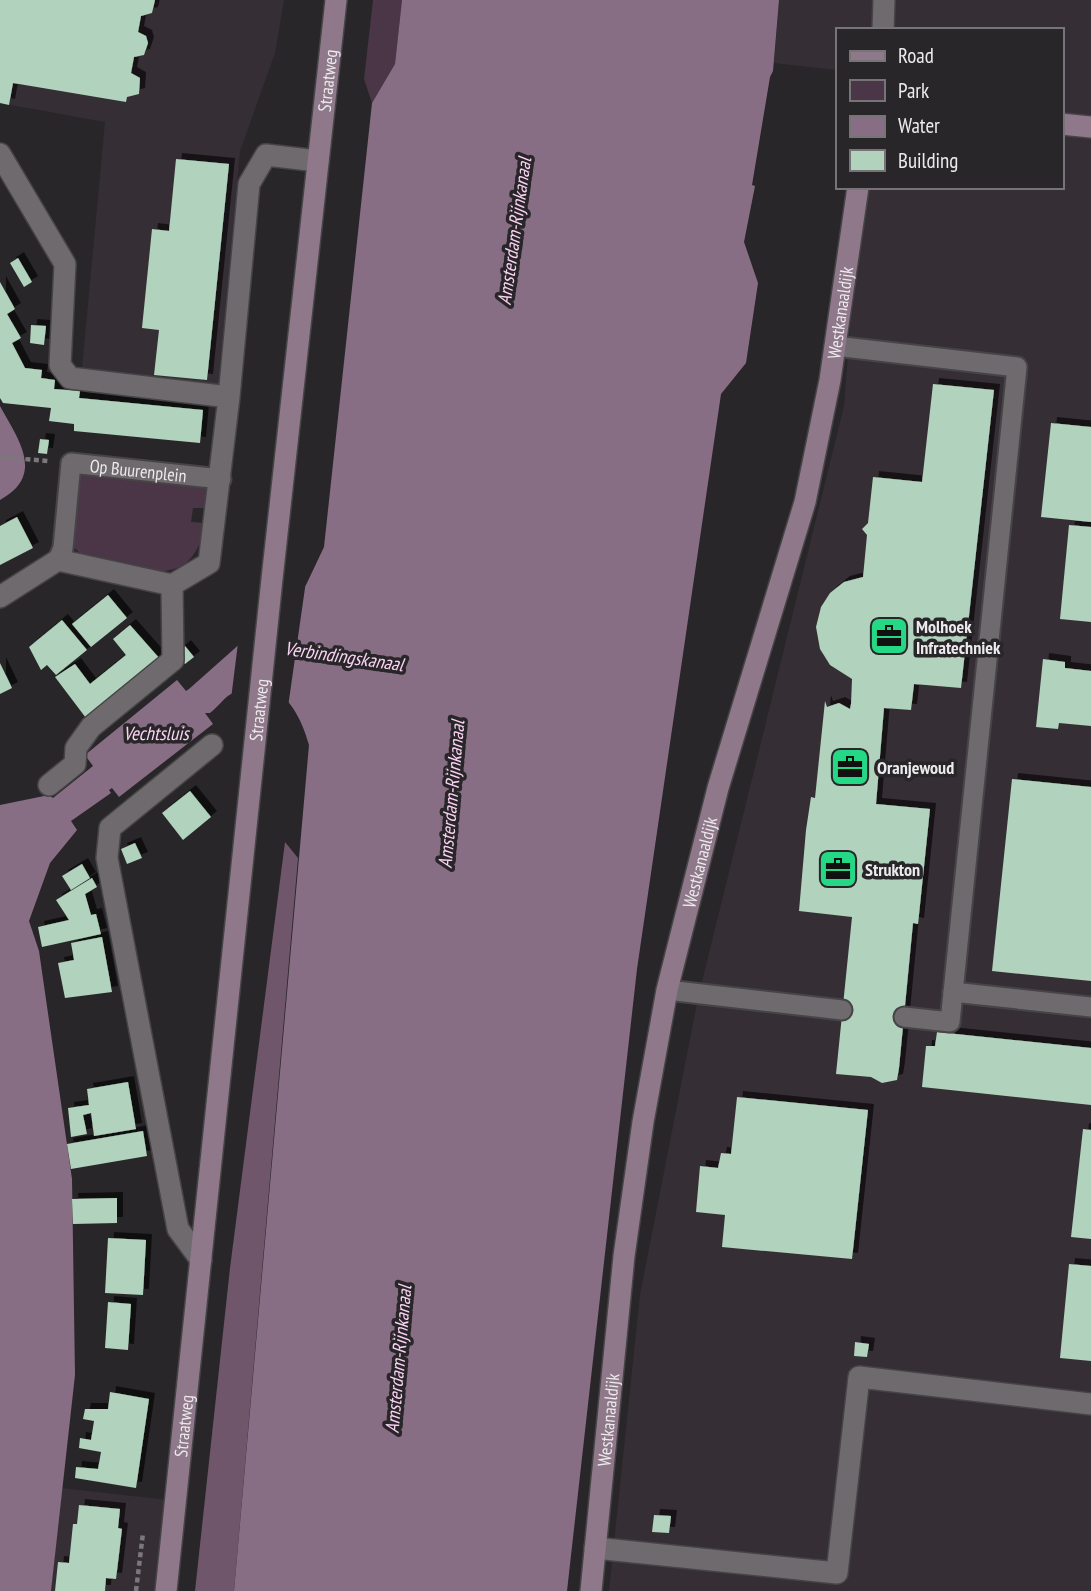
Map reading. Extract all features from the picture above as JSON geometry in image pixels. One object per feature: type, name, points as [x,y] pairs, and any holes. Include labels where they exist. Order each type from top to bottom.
[{"type":"main road","name":"Straatweg","points":[[166,1591],[272,579],[336,0]]},
{"type":"main road","points":[[1063,124],[1091,127]]},
{"type":"main road","name":"Westkanaaldijk","points":[[591,1591],[624,1256],[643,1122],[667,990],[718,788],[805,502],[835,346],[858,189]]},
{"type":"street","points":[[883,28],[884,0]]},
{"type":"street","points":[[0,154],[65,264],[60,365],[70,378],[229,397]]},
{"type":"street","points":[[0,597],[58,560],[172,585],[209,563],[222,468],[250,184],[266,155],[318,161]]},
{"type":"street","points":[[49,785],[75,764],[76,748],[91,727],[173,660],[172,585]]},
{"type":"street","points":[[201,1260],[178,1229],[107,858],[110,828],[212,745]]},
{"type":"street","points":[[595,1548],[837,1573],[859,1377],[1091,1404]]},
{"type":"lane","points":[[835,346],[1017,367],[950,1022],[904,1017]]},
{"type":"lane","name":"Op Buurenplein","points":[[58,560],[63,548],[71,463],[222,468]]},
{"type":"lane","points":[[667,990],[842,1010]]},
{"type":"lane","points":[[953,992],[1091,1007]]},
{"type":"path","points":[[0,457],[29,460]]},
{"type":"shaded area","points":[[0,0],[284,0],[275,53],[240,151],[218,385],[82,369],[105,122],[0,103]]},
{"type":"shaded area","points":[[779,0],[1091,0],[1091,1591],[609,1591],[640,1295],[698,998],[844,406],[861,189],[1063,189],[1063,28],[836,28],[836,70],[774,63]]},
{"type":"shaded area","points":[[285,842],[298,858],[234,1591],[195,1591],[230,1268]]},
{"type":"shaded area","points":[[61,1488],[176,1501],[166,1591],[51,1591]]},
{"type":"green space","points":[[373,0],[402,0],[395,64],[372,103],[364,79]]},
{"type":"green space","points":[[76,470],[204,484],[208,488],[207,508],[193,508],[191,522],[205,523],[198,546],[188,561],[174,569],[157,571],[119,565],[80,553],[72,546]]},
{"type":"water","points":[[402,0],[779,0],[773,71],[744,242],[758,283],[746,363],[721,394],[637,969],[567,1591],[234,1591],[309,745],[299,719],[284,697],[274,690],[248,687],[230,695],[210,713],[205,713],[213,724],[119,797],[112,788],[109,790],[111,793],[71,821],[77,830],[50,863],[29,921],[39,951],[72,1179],[75,1375],[51,1591],[0,1591],[0,805],[49,795],[53,798],[93,766],[85,755],[177,680],[186,691],[189,689],[306,585],[324,547],[372,103],[395,64]]},
{"type":"water","points":[[0,406],[20,444],[25,468],[22,479],[14,490],[0,500]]},
{"type":"pier","points":[[306,581],[288,707],[271,692],[261,688],[244,690],[231,699],[238,643]]},
{"type":"building","points":[[0,0],[155,0],[152,13],[141,16],[138,32],[146,36],[148,43],[144,55],[134,57],[131,73],[140,78],[139,94],[127,97],[126,102],[13,83],[9,105],[0,103]]},
{"type":"building","points":[[176,159],[229,164],[207,380],[154,375],[159,330],[142,328],[152,229],[169,231]]},
{"type":"building","points":[[18,258],[32,282],[24,287],[10,263]]},
{"type":"building","points":[[0,282],[15,309],[7,314],[21,338],[12,343],[25,368],[42,370],[41,378],[55,380],[54,389],[80,391],[79,398],[203,410],[200,443],[74,431],[74,424],[49,421],[51,408],[3,403],[0,398]]},
{"type":"building","points":[[31,325],[46,326],[44,345],[30,343]]},
{"type":"building","points":[[933,384],[994,390],[961,688],[914,684],[911,710],[884,708],[876,804],[930,809],[918,924],[913,923],[897,1080],[882,1083],[871,1077],[836,1074],[852,917],[799,911],[806,830],[811,797],[815,798],[825,701],[827,707],[839,703],[850,709],[851,704],[852,679],[830,665],[820,649],[816,627],[821,607],[830,593],[844,582],[863,577],[867,535],[862,529],[868,523],[873,477],[922,482]]},
{"type":"building","points":[[1051,423],[1091,427],[1091,522],[1041,517]]},
{"type":"building","points":[[40,439],[49,440],[47,454],[38,453]]},
{"type":"building","points":[[17,517],[33,548],[0,565],[0,526]]},
{"type":"building","points":[[1069,525],[1091,527],[1091,622],[1060,619]]},
{"type":"building","points":[[108,595],[127,618],[91,647],[72,624]]},
{"type":"building","points":[[62,620],[87,650],[56,675],[47,665],[41,670],[29,647]]},
{"type":"building","points":[[130,625],[160,659],[86,718],[55,677],[75,664],[90,684],[126,655],[113,639]]},
{"type":"building","points":[[185,646],[194,657],[185,664],[176,654]]},
{"type":"building","points":[[1043,659],[1065,662],[1065,668],[1091,671],[1091,726],[1059,723],[1058,729],[1036,727]]},
{"type":"building","points":[[0,663],[12,688],[0,694]]},
{"type":"building","points":[[1012,779],[1091,787],[1091,981],[992,971]]},
{"type":"building","points":[[190,791],[211,817],[183,840],[162,813]]},
{"type":"building","points":[[135,843],[142,858],[127,864],[121,849]]},
{"type":"building","points":[[82,864],[90,878],[71,890],[62,876]]},
{"type":"building","points":[[92,878],[97,887],[85,894],[91,915],[96,914],[101,934],[42,947],[38,927],[69,920],[56,900]]},
{"type":"building","points":[[102,937],[112,992],[65,998],[58,963],[74,960],[71,943]]},
{"type":"building","points":[[937,1032],[1091,1048],[1091,1105],[922,1087],[926,1046],[935,1046]]},
{"type":"building","points":[[128,1082],[136,1129],[94,1136],[91,1113],[83,1115],[87,1134],[71,1137],[68,1108],[89,1105],[87,1089]]},
{"type":"building","points":[[737,1097],[868,1110],[852,1259],[722,1247],[725,1215],[696,1212],[700,1166],[718,1168],[721,1153],[731,1154]]},
{"type":"building","points":[[1083,1129],[1091,1130],[1091,1239],[1071,1237]]},
{"type":"building","points":[[143,1131],[147,1156],[71,1169],[67,1144]]},
{"type":"building","points":[[117,1198],[117,1223],[73,1224],[72,1199]]},
{"type":"building","points":[[108,1238],[146,1240],[143,1295],[105,1293]]},
{"type":"building","points":[[1069,1264],[1091,1266],[1091,1361],[1060,1358]]},
{"type":"building","points":[[108,1302],[131,1304],[128,1350],[105,1348]]},
{"type":"building","points":[[855,1342],[869,1344],[867,1357],[854,1356]]},
{"type":"building","points":[[110,1392],[149,1399],[136,1488],[75,1478],[76,1467],[98,1469],[101,1452],[79,1448],[80,1438],[91,1440],[94,1421],[83,1419],[85,1409],[108,1409]]},
{"type":"building","points":[[79,1505],[120,1509],[118,1528],[122,1529],[116,1579],[106,1578],[105,1591],[55,1591],[58,1562],[69,1563],[73,1524],[77,1524]]},
{"type":"building","points":[[654,1515],[671,1516],[669,1533],[652,1532]]},
{"type":"place","name":"Molhoek Infratechniek","points":[[889,636]]},
{"type":"place","name":"Oranjewoud","points":[[850,767]]},
{"type":"place","name":"Strukton","points":[[838,869]]},
{"type":"water label","name":"Amsterdam-Rijnkanaal","points":[[514,231]]},
{"type":"water label","name":"Verbindingskanaal","points":[[344,656]]},
{"type":"water label","name":"Vechtsluis","points":[[156,733]]},
{"type":"water label","name":"Amsterdam-Rijnkanaal","points":[[451,794]]},
{"type":"water label","name":"Amsterdam-Rijnkanaal","points":[[398,1359]]}]
